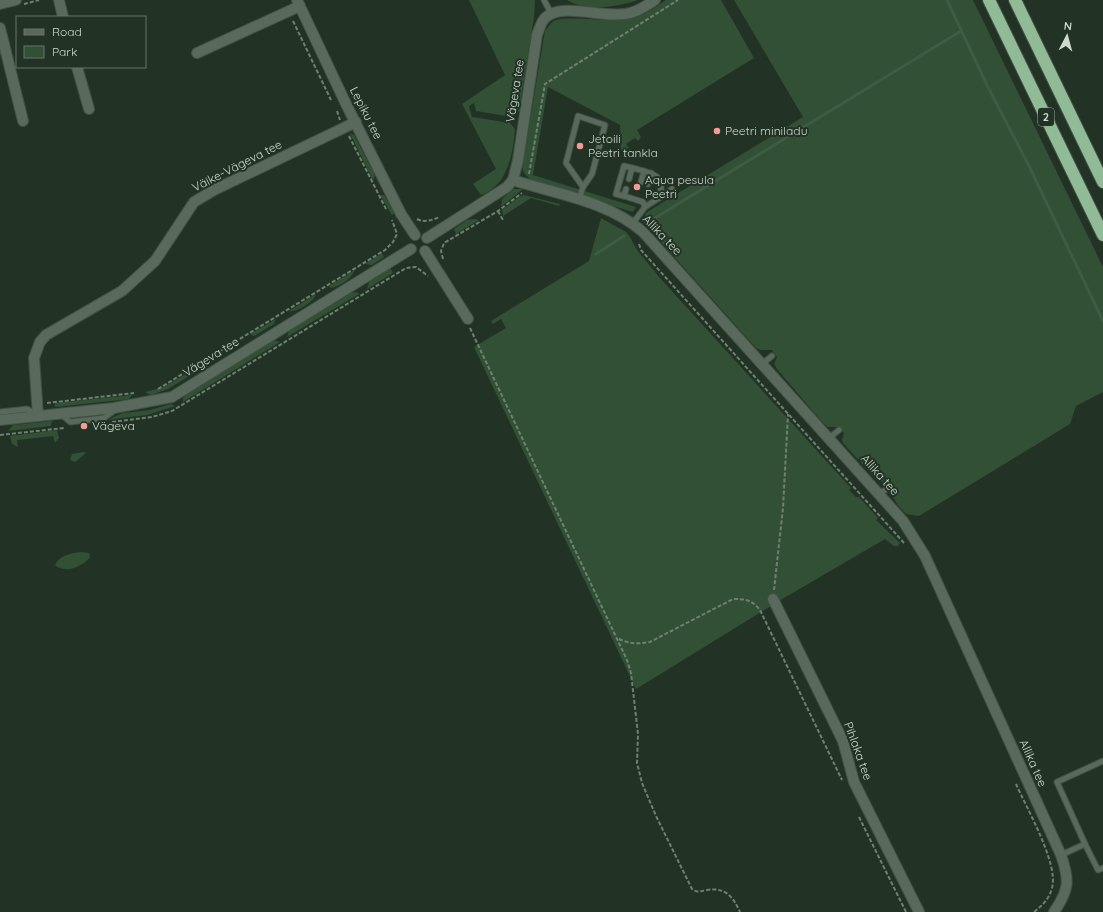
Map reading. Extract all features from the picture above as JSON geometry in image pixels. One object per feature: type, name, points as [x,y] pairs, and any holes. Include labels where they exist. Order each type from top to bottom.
[{"type":"highway","name":"2","points":[[989,0],[1103,235]]},
{"type":"highway","name":"2","points":[[1014,0],[1103,182]]},
{"type":"street","points":[[0,4],[16,0]]},
{"type":"street","points":[[58,0],[63,16]]},
{"type":"street","points":[[551,13],[562,11],[614,14],[630,13],[655,0]]},
{"type":"street","points":[[197,53],[288,12],[299,3]]},
{"type":"street","name":"Lepiku tee","points":[[299,3],[356,122],[402,214],[415,236]]},
{"type":"street","name":"Vägeva tee","points":[[513,180],[518,160],[537,35],[544,19],[551,13]]},
{"type":"street","points":[[0,28],[23,120]]},
{"type":"street","points":[[77,68],[89,109]]},
{"type":"street","name":"Väike-Vägeva tee","points":[[38,416],[42,404],[34,358],[36,348],[46,335],[122,291],[155,261],[194,202],[214,190],[356,122]]},
{"type":"street","points":[[427,238],[496,195],[513,180]]},
{"type":"street","name":"Allika tee","points":[[513,180],[525,190],[579,200],[608,209],[633,223],[830,438],[903,521],[925,556],[1061,855],[1067,878],[1067,889],[1064,897],[1054,912]]},
{"type":"street","points":[[423,235],[427,238],[429,244],[425,251],[416,253],[411,248],[410,241],[415,236],[423,235]]},
{"type":"street","name":"Vägeva tee","points":[[0,420],[120,406],[172,397],[411,248]]},
{"type":"street","points":[[425,251],[468,319]]},
{"type":"street","name":"Pihlaka tee","points":[[773,599],[843,741],[854,782],[919,912]]},
{"type":"lane","points":[[544,0],[551,13]]},
{"type":"lane","points":[[579,200],[583,187],[592,174],[605,125],[578,116],[566,163],[583,187]]},
{"type":"lane","points":[[659,198],[662,188],[660,181],[655,174],[624,166],[616,194],[644,204],[659,198],[672,189]]},
{"type":"lane","points":[[629,179],[632,168]]},
{"type":"lane","points":[[641,182],[644,171]]},
{"type":"lane","points":[[648,184],[651,173]]},
{"type":"lane","points":[[624,196],[626,189]]},
{"type":"lane","points":[[636,200],[638,193]]},
{"type":"lane","points":[[633,223],[644,204],[645,194]]},
{"type":"lane","points":[[762,364],[772,356]]},
{"type":"lane","points":[[0,412],[27,409],[38,416]]},
{"type":"lane","points":[[830,438],[839,430]]},
{"type":"lane","points":[[880,494],[890,486]]},
{"type":"lane","points":[[1103,760],[1057,782],[1098,870],[1103,868]]},
{"type":"lane","points":[[1061,855],[1085,844]]},
{"type":"path","points":[[104,423],[152,417],[172,411],[406,268],[410,266],[416,267],[430,278],[446,268],[442,251],[444,242],[498,211],[525,190],[529,178],[544,84],[678,0]]},
{"type":"path","points":[[288,12],[344,128],[388,212]]},
{"type":"path","points":[[152,390],[158,389],[385,250],[393,242],[397,234],[391,219],[411,210],[417,218],[423,221],[430,221],[443,216],[455,236]]},
{"type":"path","points":[[498,211],[503,220]]},
{"type":"path","points":[[637,239],[642,250],[907,546]]},
{"type":"path","points":[[468,319],[472,334],[485,364],[618,638],[631,673],[638,734],[637,764],[642,784],[656,816],[692,889],[698,892],[709,890],[725,891],[731,896],[740,912]]},
{"type":"path","points":[[42,404],[141,392]]},
{"type":"path","points":[[42,404],[46,396]]},
{"type":"path","points":[[773,599],[783,508],[788,414]]},
{"type":"path","points":[[0,435],[70,427]]},
{"type":"path","points":[[618,638],[625,642],[638,644],[650,642],[733,599],[747,599],[754,603],[760,610],[845,787]]},
{"type":"path","points":[[1013,778],[1051,863],[1053,887],[1046,902],[1034,912]]},
{"type":"path","points":[[858,816],[906,912]]},
{"type":"green space","points":[[469,0],[535,0],[534,17],[519,111],[512,117],[476,111],[474,103],[469,106],[472,117],[510,123],[515,129],[513,148],[503,176],[490,191],[481,195],[473,184],[496,169],[462,104],[505,75]]},
{"type":"green space","points":[[567,0],[638,0],[621,5],[592,7],[575,4]]},
{"type":"green space","points":[[666,0],[721,0],[754,58],[637,130],[641,137],[638,141],[635,138],[626,144],[629,148],[621,152],[620,125],[548,87],[533,175],[636,207],[633,212],[532,181],[524,173],[522,167],[545,31],[550,24],[559,19],[619,20],[632,18],[648,12]]},
{"type":"green space","points":[[734,0],[973,0],[1103,267],[1103,392],[1076,406],[1070,424],[919,516],[906,514],[894,498],[893,491],[895,487],[888,480],[881,482],[875,478],[843,443],[842,440],[844,433],[838,427],[828,427],[823,423],[777,369],[774,364],[777,357],[772,350],[761,350],[756,348],[643,222],[646,213],[652,209],[803,117]]},
{"type":"green space","points":[[350,133],[354,135],[375,175],[373,181]]},
{"type":"green space","points":[[514,189],[523,189],[501,207],[502,199]]},
{"type":"green space","points":[[380,195],[384,195],[395,213],[392,215]]},
{"type":"green space","points":[[524,195],[560,204],[559,206],[531,198],[503,216],[502,210]]},
{"type":"green space","points":[[601,218],[626,232],[637,250],[660,278],[851,488],[849,490],[856,497],[859,497],[878,518],[876,520],[900,543],[898,546],[894,546],[885,539],[784,598],[636,689],[474,347],[506,328],[501,319],[493,324],[491,321],[589,261]]},
{"type":"green space","points":[[467,220],[479,220],[456,234],[454,229]]},
{"type":"green space","points":[[382,253],[384,257],[372,265],[365,264]]},
{"type":"green space","points":[[390,268],[393,273],[367,289],[370,280]]},
{"type":"green space","points":[[355,270],[342,284],[331,288],[329,286]]},
{"type":"green space","points":[[357,292],[359,294],[287,337],[289,331],[292,329],[350,293]]},
{"type":"green space","points":[[316,294],[315,297],[305,306],[289,311]]},
{"type":"green space","points":[[276,319],[274,324],[254,336],[250,334]]},
{"type":"green space","points":[[274,340],[280,342],[183,402],[183,398],[186,393]]},
{"type":"green space","points":[[195,369],[194,373],[168,389],[151,395],[145,392],[161,388]]},
{"type":"green space","points":[[132,395],[129,399],[55,407],[55,403]]},
{"type":"green space","points":[[171,404],[175,406],[147,415],[107,420],[123,413],[150,410]]},
{"type":"green space","points":[[52,421],[51,426],[8,431],[13,425]]},
{"type":"green space","points":[[57,430],[59,438],[55,443],[53,436],[17,440],[18,447],[12,444],[10,436]]},
{"type":"green space","points":[[86,453],[75,462],[70,460],[72,454]]},
{"type":"green space","points":[[81,552],[89,553],[90,557],[83,564],[69,569],[59,568],[55,565],[59,559],[63,557]]},
{"type":"waterway","points":[[947,0],[1103,321]]},
{"type":"waterway","points":[[650,221],[961,31]]},
{"type":"waterway","points":[[596,254],[624,236]]},
{"type":"place","name":"Peetri miniladu","points":[[717,131]]},
{"type":"place","name":"Jetoili Peetri tankla","points":[[580,146]]},
{"type":"place","name":"Aqua pesula Peetri","points":[[637,187]]},
{"type":"place","name":"Vägeva","points":[[84,426]]}]
